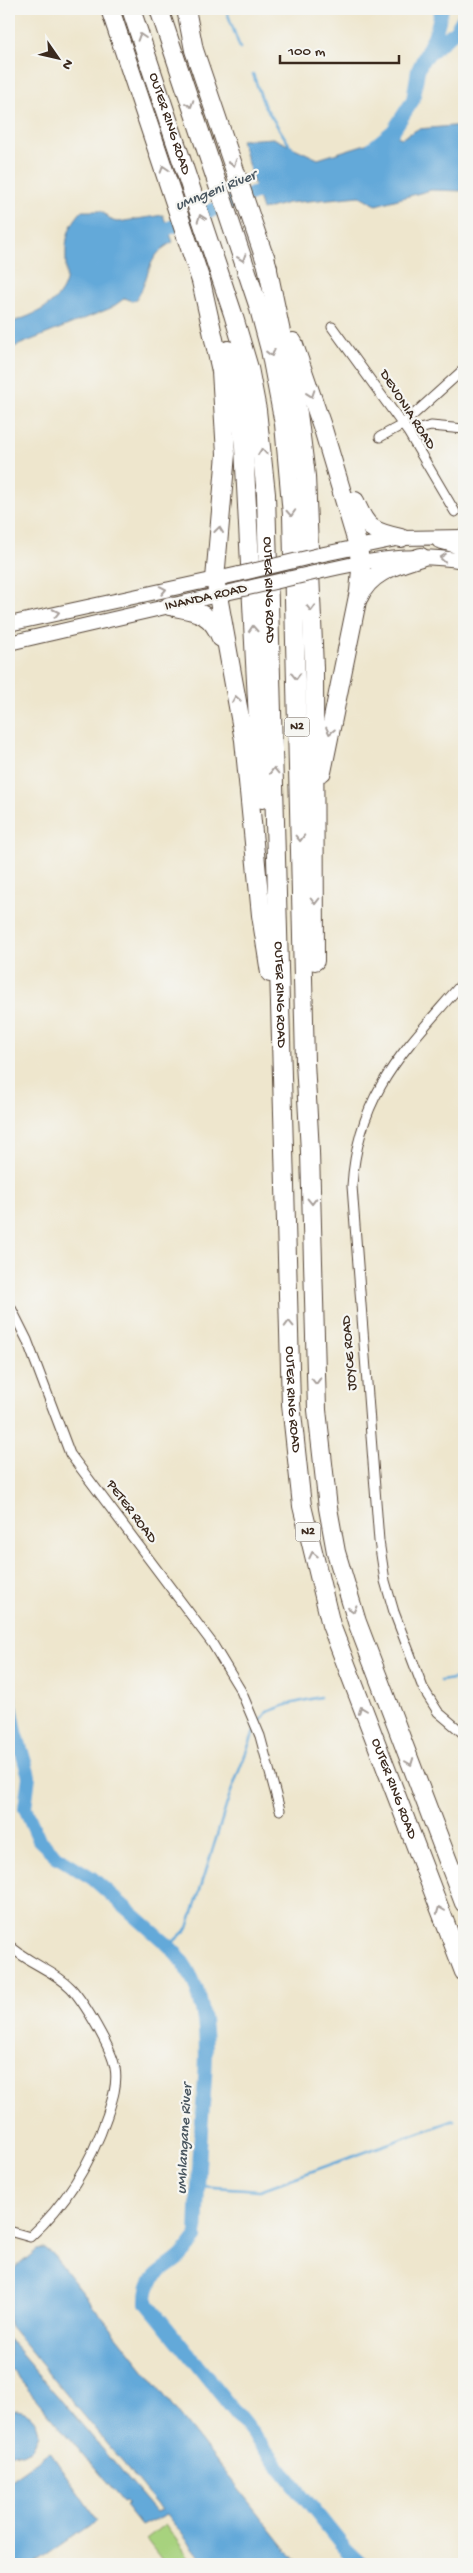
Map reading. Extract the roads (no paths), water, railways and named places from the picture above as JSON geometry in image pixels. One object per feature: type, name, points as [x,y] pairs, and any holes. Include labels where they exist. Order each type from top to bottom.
[{"type":"highway","points":[[98,9],[121,38]]},
{"type":"highway","points":[[110,9],[201,281],[221,318],[233,370],[244,447],[270,974]]},
{"type":"highway","name":"OUTER RING ROAD","points":[[131,9],[150,66],[221,318],[249,368],[257,410],[266,494],[291,1404],[302,1506],[330,1624],[464,1972]]},
{"type":"highway","name":"OUTER RING ROAD","points":[[159,9],[175,58],[270,301],[285,433],[292,514],[305,1062],[310,1152],[317,1410],[321,1459],[336,1552],[370,1660],[464,1903]]},
{"type":"highway","points":[[177,9],[193,43],[264,256],[270,301],[298,413],[306,476],[314,668],[315,817],[316,1032],[310,1152]]},
{"type":"highway","points":[[187,9],[193,43]]},
{"type":"highway","points":[[270,301],[363,520],[378,533],[401,538]]},
{"type":"highway","points":[[221,318],[221,371],[226,454],[216,587],[244,740],[261,915],[281,1065]]},
{"type":"highway","points":[[315,817],[356,606],[359,554],[323,429]]},
{"type":"highway","points":[[356,606],[362,590],[376,575],[421,557]]},
{"type":"highway","points":[[169,606],[196,607],[216,624],[228,657]]},
{"type":"main road","points":[[426,536],[436,532],[464,531]]},
{"type":"main road","name":"INANDA ROAD","points":[[9,624],[190,584],[239,590],[318,572],[401,538],[426,536],[464,537]]},
{"type":"main road","points":[[426,536],[464,548]]},
{"type":"main road","name":"INANDA ROAD","points":[[196,607],[216,587],[239,574],[319,555],[359,554],[464,561]]},
{"type":"main road","name":"INANDA ROAD","points":[[9,642],[169,606]]},
{"type":"street","name":"DEVONIA ROAD","points":[[332,327],[408,432],[455,512]]},
{"type":"street","points":[[380,437],[402,425],[464,369]]},
{"type":"street","points":[[408,432],[431,426],[464,429]]},
{"type":"street","name":"JOYCE ROAD","points":[[464,981],[398,1058],[384,1078],[366,1117],[358,1141],[352,1186],[379,1541],[384,1581],[426,1694],[438,1712],[464,1734]]},
{"type":"street","name":"PETER ROAD","points":[[9,1304],[27,1340],[70,1454],[212,1643],[241,1691],[260,1736],[280,1810]]},
{"type":"street","points":[[9,1944],[30,1961],[62,1980],[72,1989],[107,2045],[115,2066],[116,2078],[110,2107],[90,2159],[61,2205],[30,2237],[9,2231]]},
{"type":"water","points":[[464,125],[464,191],[431,190],[376,205],[360,196],[288,203],[262,210],[241,140],[273,138],[318,159],[394,135],[402,138],[418,129]]},
{"type":"water","points":[[82,211],[101,211],[113,221],[118,222],[163,215],[173,242],[164,248],[153,260],[136,300],[132,301],[125,298],[111,308],[9,349],[9,323],[42,310],[56,299],[61,292],[66,281],[67,238],[72,225]]},
{"type":"water","points":[[45,2249],[53,2255],[298,2564],[206,2564],[166,2514],[141,2526],[125,2506],[128,2503],[126,2501],[123,2502],[9,2367],[9,2339],[156,2512],[162,2510],[9,2325],[9,2273],[37,2250]]},
{"type":"water","points":[[17,2410],[33,2418],[39,2435],[32,2449],[22,2454],[9,2453],[9,2412]]},
{"type":"water","points":[[50,2452],[97,2520],[34,2564],[9,2564],[9,2481]]},
{"type":"waterway","points":[[226,9],[240,48]]},
{"type":"waterway","points":[[371,149],[393,131],[413,100],[418,70],[436,32],[442,9]]},
{"type":"waterway","points":[[427,56],[456,30],[464,17]]},
{"type":"waterway","points":[[253,74],[264,105],[292,149]]},
{"type":"waterway","name":"uMngeni River","points":[[152,237],[159,232],[272,186]]},
{"type":"waterway","points":[[441,1681],[464,1677]]},
{"type":"waterway","name":"uMhlangane River","points":[[9,1695],[16,1732],[29,1776],[25,1808],[39,1840],[56,1856],[92,1878],[169,1946],[185,1965],[196,1986],[202,2009],[206,2058],[196,2238],[182,2255],[152,2280],[147,2293],[147,2303],[347,2551],[361,2564]]},
{"type":"waterway","points":[[258,1725],[267,1712],[289,1704],[320,1697]]},
{"type":"waterway","points":[[169,1946],[188,1928],[229,1797],[255,1729]]},
{"type":"waterway","points":[[198,2186],[260,2190],[454,2120]]}]
